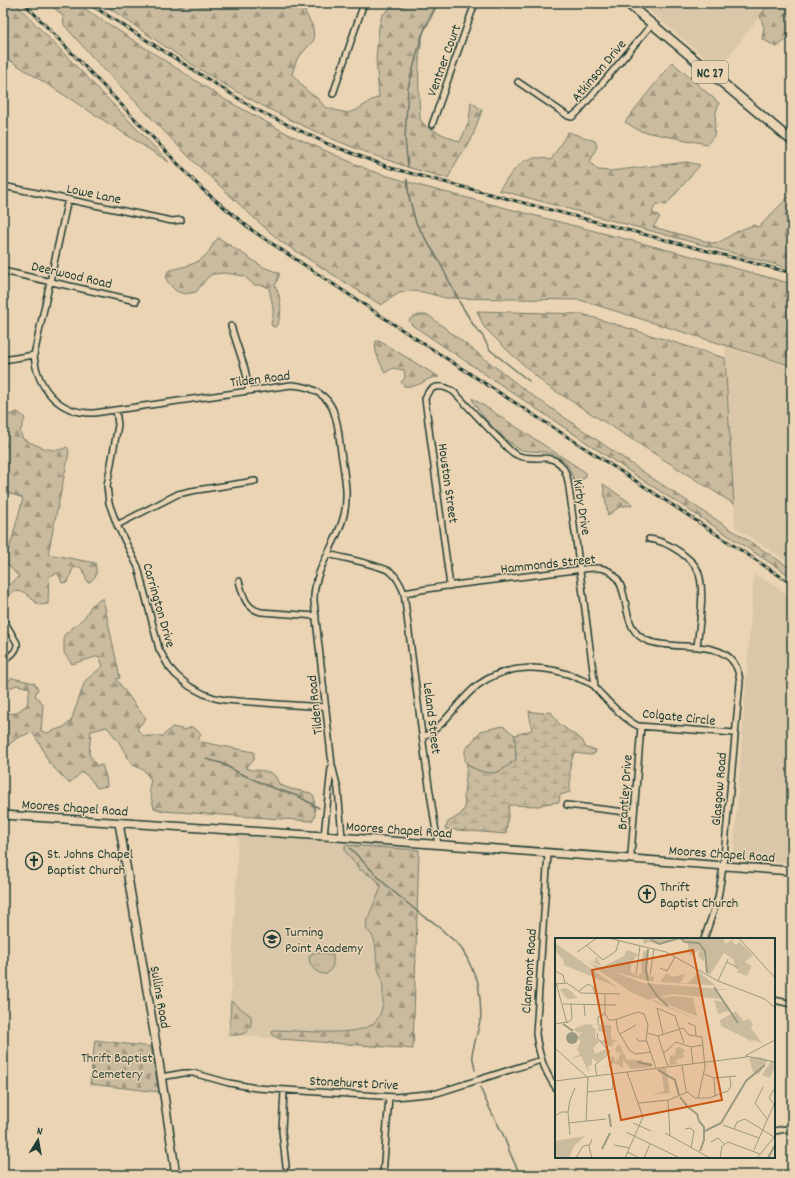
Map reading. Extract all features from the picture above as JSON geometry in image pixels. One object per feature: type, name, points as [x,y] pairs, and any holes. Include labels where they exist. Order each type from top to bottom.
[{"type":"main road","name":"NC 27","points":[[627,3],[792,142]]},
{"type":"main road","name":"Moores Chapel Road","points":[[3,815],[342,837],[792,871]]},
{"type":"main road","name":"Sullins Road","points":[[119,823],[162,1077],[176,1175]]},
{"type":"street","points":[[333,94],[364,3]]},
{"type":"street","name":"Ventner Court","points":[[432,126],[476,3]]},
{"type":"street","name":"Atkinson Drive","points":[[518,82],[568,116],[572,117],[579,111],[652,24]]},
{"type":"street","name":"Lowe Lane","points":[[3,186],[172,221],[181,220]]},
{"type":"street","name":"Tilden Road","points":[[68,199],[34,355],[38,374],[44,387],[51,396],[62,405],[75,411],[88,414],[286,385],[301,385],[322,395],[334,411],[340,440],[346,488],[346,502],[340,528],[319,572],[315,586],[314,600],[332,765],[338,789],[342,837]]},
{"type":"street","name":"Deerwood Road","points":[[3,271],[136,301]]},
{"type":"street","points":[[231,326],[245,369],[249,391]]},
{"type":"street","points":[[3,360],[34,355]]},
{"type":"street","name":"Kirby Drive","points":[[435,387],[445,387],[454,392],[486,428],[512,453],[523,457],[550,458],[562,466],[568,482],[595,686]]},
{"type":"street","name":"Houston Street","points":[[435,387],[431,388],[426,395],[426,406],[450,586]]},
{"type":"street","name":"Carrington Drive","points":[[116,410],[118,425],[107,486],[109,503],[117,525],[134,557],[140,574],[159,649],[169,667],[181,680],[204,694],[225,700],[326,706]]},
{"type":"street","points":[[117,525],[178,494],[255,481]]},
{"type":"street","points":[[649,539],[662,541],[673,547],[692,561],[699,573],[702,584],[697,647]]},
{"type":"street","points":[[328,554],[388,571],[399,581],[404,593]]},
{"type":"street","name":"Hammonds Street","points":[[404,593],[580,569],[598,568],[610,571],[614,575],[621,587],[633,628],[638,636],[655,643],[697,647],[722,652],[734,664]]},
{"type":"street","points":[[239,581],[247,603],[254,609],[261,612],[316,616]]},
{"type":"street","name":"Leland Street","points":[[404,593],[438,845]]},
{"type":"street","points":[[3,619],[18,646],[16,651],[3,661]]},
{"type":"street","name":"Glasgow Road","points":[[704,938],[718,898],[723,866],[740,682],[734,664]]},
{"type":"street","name":"Colgate Circle","points":[[423,737],[435,730],[474,689],[484,681],[503,672],[521,669],[548,669],[569,674],[595,686],[598,692],[630,721],[641,726],[735,733]]},
{"type":"street","name":"Brantley Drive","points":[[632,860],[631,854],[641,726]]},
{"type":"street","name":"Tilden Road","points":[[324,836],[332,765]]},
{"type":"street","points":[[567,805],[634,813]]},
{"type":"street","name":"Claremont Road","points":[[548,853],[536,1034],[541,1060],[555,1086]]},
{"type":"street","points":[[775,1000],[792,1004]]},
{"type":"street","name":"Stonehurst Drive","points":[[162,1077],[192,1073],[244,1086],[389,1097],[410,1097],[437,1093],[541,1060]]},
{"type":"street","points":[[284,1090],[282,1131],[286,1166]]},
{"type":"street","points":[[383,1175],[389,1097]]},
{"type":"street","points":[[775,1131],[792,1128]]},
{"type":"shaded area","points":[[640,3],[757,3],[757,7],[766,8],[719,69]]},
{"type":"shaded area","points":[[725,347],[792,368],[792,565],[735,527]]},
{"type":"shaded area","points":[[754,573],[792,597],[792,863],[733,859]]},
{"type":"shaded area","points":[[238,835],[419,847],[413,1049],[229,1035]]},
{"type":"green space","points":[[3,3],[15,3],[169,162],[3,56]]},
{"type":"green space","points":[[49,3],[76,3],[224,99],[288,134],[371,171],[425,187],[695,257],[792,284],[792,366],[580,300],[446,298],[423,292],[410,291],[399,293],[381,305],[280,241],[253,217],[188,156],[96,61],[64,25],[63,16]]},
{"type":"green space","points":[[102,3],[309,3],[305,12],[313,27],[314,40],[297,59],[292,74],[307,91],[317,98],[325,107],[348,113],[357,110],[379,97],[376,58],[379,27],[382,15],[397,3],[438,3],[424,29],[421,44],[419,59],[420,119],[426,127],[460,142],[469,122],[471,102],[482,110],[472,138],[458,159],[448,178],[417,170],[338,141],[299,124],[260,104],[223,84],[188,62]]},
{"type":"green space","points":[[766,3],[792,3],[792,32],[789,37],[777,47],[762,39],[764,28],[760,16],[766,8]]},
{"type":"green space","points":[[672,62],[719,103],[716,112],[714,136],[707,144],[640,131],[625,122]]},
{"type":"green space","points":[[568,132],[595,141],[597,146],[590,162],[598,170],[610,171],[687,162],[700,165],[666,205],[656,204],[652,213],[660,217],[653,227],[712,243],[720,242],[736,232],[753,225],[759,227],[792,193],[792,269],[499,190],[514,170],[529,159],[543,158],[551,160]]},
{"type":"green space","points":[[219,238],[263,267],[279,273],[275,286],[279,295],[281,313],[275,327],[272,326],[271,323],[273,310],[269,288],[262,285],[254,285],[244,276],[225,273],[213,274],[208,277],[196,292],[190,293],[178,292],[166,279],[168,271],[191,264],[204,257]]},
{"type":"green space","points":[[477,311],[582,314],[725,358],[734,504],[546,385],[484,327]]},
{"type":"green space","points":[[420,315],[428,315],[529,393],[658,482],[792,569],[792,577],[629,471],[412,325],[409,320]]},
{"type":"green space","points":[[376,341],[381,342],[439,377],[434,377],[419,384],[404,386],[401,382],[405,378],[404,370],[393,368],[385,373],[376,353]]},
{"type":"green space","points":[[472,398],[585,472],[586,477],[576,484],[568,465],[563,460],[553,454],[522,450],[516,447],[493,428]]},
{"type":"green space","points":[[18,412],[25,418],[20,432],[23,439],[51,450],[67,447],[69,450],[48,554],[95,563],[96,567],[94,578],[88,583],[83,570],[80,567],[73,568],[68,582],[62,583],[58,573],[49,576],[48,604],[39,605],[24,592],[14,591],[4,599],[3,591],[19,577],[3,559],[3,549],[9,550],[23,498],[3,491],[3,429],[8,415]]},
{"type":"green space","points":[[603,484],[632,504],[632,506],[622,507],[608,516]]},
{"type":"green space","points":[[103,598],[120,678],[116,679],[146,718],[137,729],[144,736],[163,736],[172,727],[185,730],[192,727],[201,735],[198,739],[201,742],[254,752],[254,760],[245,768],[268,772],[275,776],[280,785],[311,793],[314,796],[315,816],[312,821],[163,811],[154,808],[149,789],[151,780],[144,770],[131,764],[119,742],[107,727],[91,731],[89,754],[97,766],[102,765],[107,786],[97,788],[90,778],[82,772],[69,783],[49,763],[40,744],[32,732],[17,738],[3,748],[3,714],[16,713],[27,705],[30,688],[17,685],[9,688],[4,683],[12,678],[34,683],[38,689],[35,695],[43,704],[41,731],[47,733],[64,727],[71,721],[85,681],[103,666],[99,656],[72,664],[64,653],[64,635],[84,618],[92,605]]},
{"type":"green space","points":[[529,711],[540,713],[551,712],[559,724],[582,740],[586,748],[596,750],[592,755],[574,753],[570,766],[570,792],[560,795],[559,802],[539,806],[509,805],[506,834],[445,829],[448,822],[460,815],[465,808],[464,795],[467,765],[482,772],[493,773],[498,772],[516,760],[515,735],[532,730]]},
{"type":"green space","points":[[503,726],[515,735],[516,760],[498,772],[493,773],[482,772],[467,765],[465,761],[465,750],[481,731]]},
{"type":"green space","points":[[345,845],[419,850],[413,1049],[280,1039],[273,1035],[272,1032],[274,1030],[341,1032],[355,1030],[366,1028],[374,1023],[380,1014],[383,1001],[382,981],[377,965],[374,939],[366,929],[367,920],[381,888],[376,879],[359,869],[345,851]]},
{"type":"green space","points":[[313,953],[330,953],[333,955],[333,966],[327,974],[317,972],[310,964],[309,956]]},
{"type":"green space","points":[[231,1001],[251,1016],[251,1026],[243,1034],[229,1035]]},
{"type":"green space","name":"Thrift Baptist Cemetery","points":[[95,1040],[151,1047],[159,1092],[90,1084]]},
{"type":"waterway","points":[[408,167],[405,138],[408,88],[422,35],[438,3]]},
{"type":"waterway","points":[[407,179],[409,197],[416,223],[439,261],[460,303],[474,326],[482,335],[490,350],[529,381]]},
{"type":"waterway","points":[[206,759],[221,763],[270,787],[298,796],[319,808]]},
{"type":"waterway","points":[[350,848],[388,887],[424,917],[432,921],[460,946],[467,958],[478,982],[480,999],[481,1017],[472,1054],[475,1070]]},
{"type":"waterway","points":[[480,1087],[521,1175]]},
{"type":"railway","points":[[24,3],[202,189],[253,231],[792,584]]},
{"type":"railway","points":[[88,3],[255,109],[328,144],[391,168],[792,273]]},
{"type":"place","name":"St. Johns Chapel Baptist Church","points":[[34,861]]},
{"type":"place","name":"Thrift Baptist Church","points":[[647,894]]},
{"type":"place","name":"Turning Point Academy","points":[[272,939]]}]
